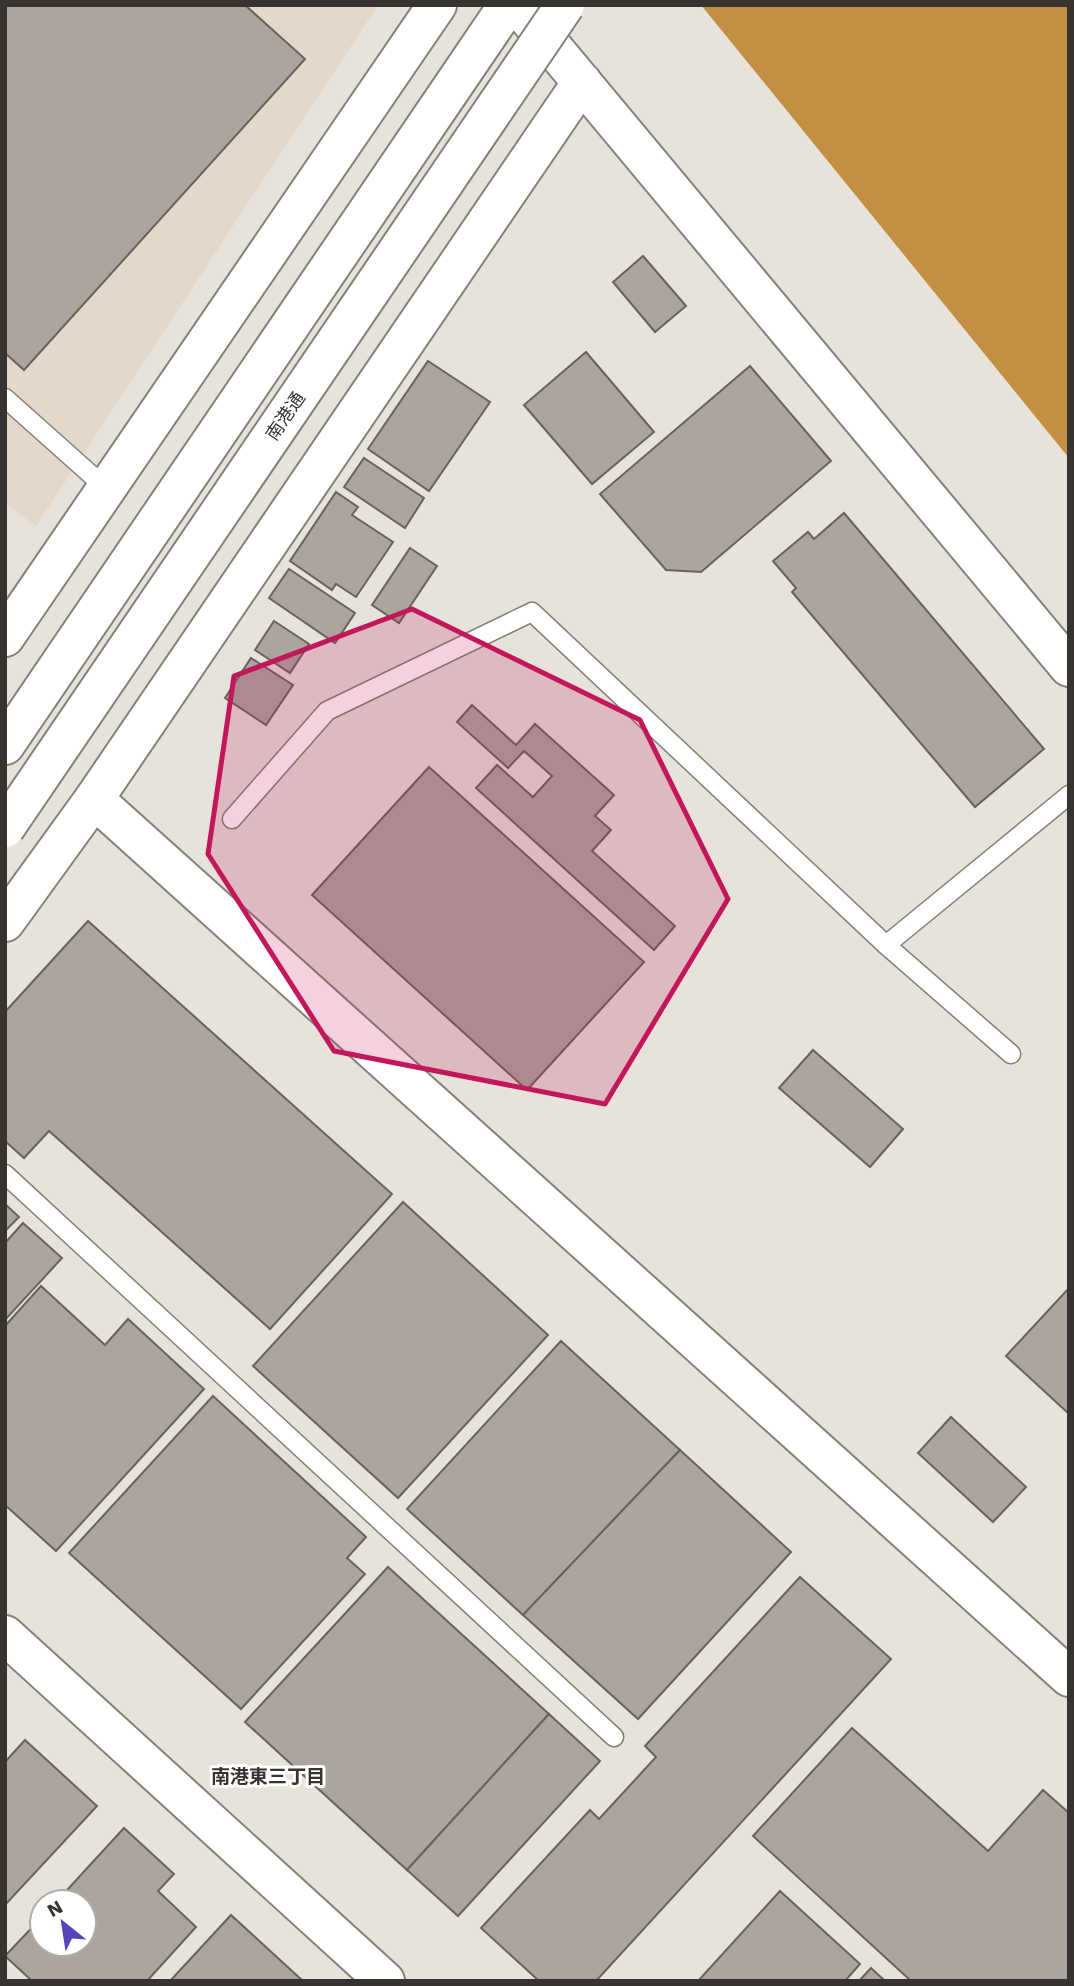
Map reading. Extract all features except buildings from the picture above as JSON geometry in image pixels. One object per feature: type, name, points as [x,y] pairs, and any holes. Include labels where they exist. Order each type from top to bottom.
[{"type":"street","points":[[5,637],[437,5]]},
{"type":"street","points":[[5,745],[508,5]]},
{"type":"street","points":[[518,5],[1069,667]]},
{"type":"street","name":"南港通","points":[[5,828],[565,5]]},
{"type":"street","points":[[5,922],[94,799],[582,82]]},
{"type":"street","points":[[94,799],[1069,1677]]},
{"type":"street","points":[[5,1635],[385,1981]]},
{"type":"lane","points":[[5,398],[106,488]]},
{"type":"lane","points":[[232,819],[327,711],[531,612],[886,945],[1011,1054]]},
{"type":"lane","points":[[886,945],[1069,795]]},
{"type":"lane","points":[[5,1174],[614,1737]]},
{"type":"highlighted area","points":[[412,609],[640,720],[728,899],[605,1104],[334,1051],[208,854],[234,676]]},
{"type":"shaded area","points":[[5,5],[378,5],[36,526],[5,503]]},
{"type":"shaded area","points":[[701,5],[1069,5],[1069,458]]},
{"type":"district","name":"南港東三丁目","points":[[268,1776]]}]
